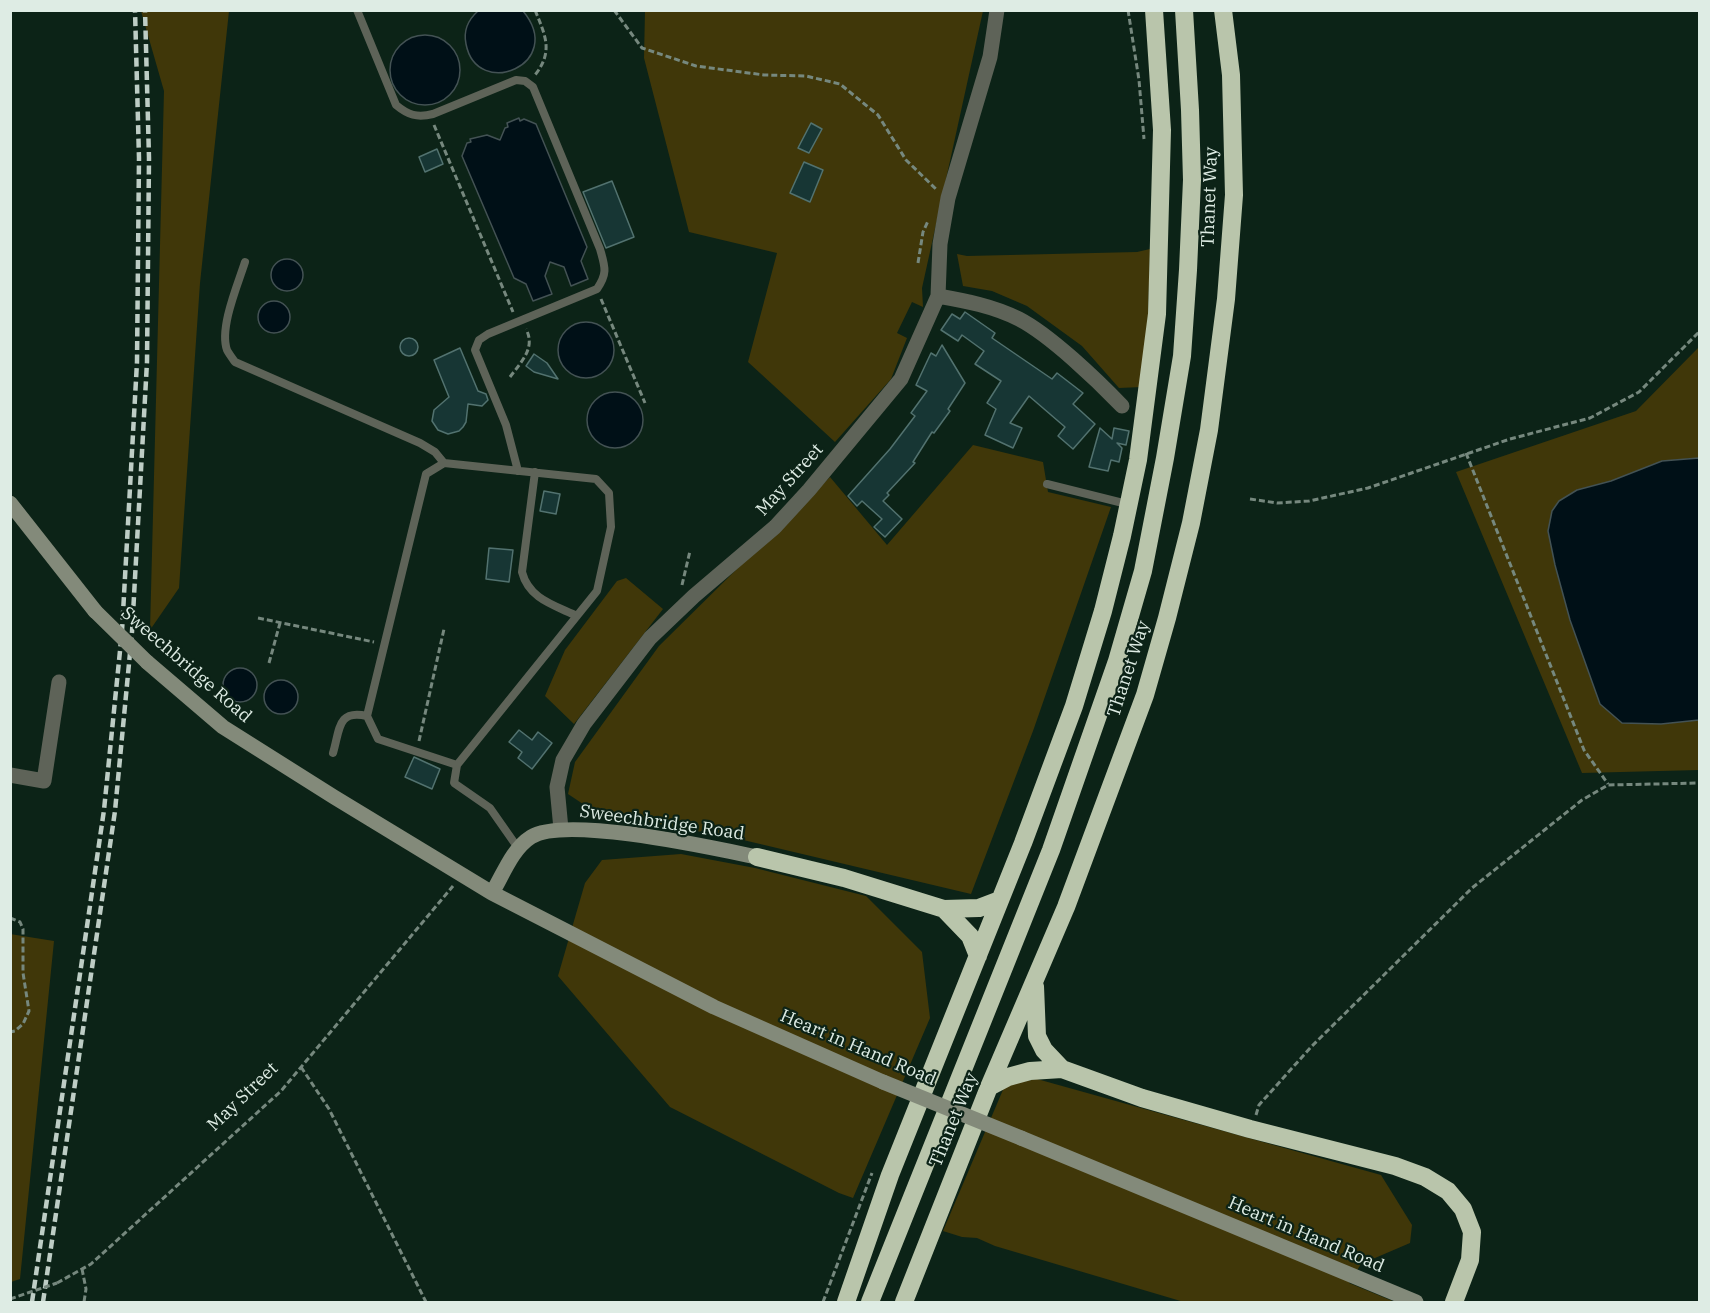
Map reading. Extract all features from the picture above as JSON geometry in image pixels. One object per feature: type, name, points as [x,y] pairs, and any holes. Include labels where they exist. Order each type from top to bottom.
[{"type":"highway","points":[[846,1302],[890,1175],[1023,843],[1074,706],[1103,611],[1129,504],[1141,437],[1157,314],[1162,130],[1154,10]]},
{"type":"highway","name":"Thanet Way","points":[[870,1302],[1051,849],[1117,661],[1143,571],[1166,458],[1182,356],[1192,180],[1184,10]]},
{"type":"highway","name":"Thanet Way","points":[[904,1302],[989,1087],[1066,907],[1145,694],[1191,523],[1210,418],[1226,299],[1234,195],[1230,75],[1223,10]]},
{"type":"highway","points":[[757,857],[844,878],[944,909],[979,908],[1000,900]]},
{"type":"highway","points":[[944,909],[970,936],[978,956]]},
{"type":"highway","points":[[1035,978],[1035,1015],[1038,1036],[1044,1050],[1062,1069]]},
{"type":"highway","points":[[989,1087],[1008,1077],[1030,1071],[1062,1069],[1142,1098],[1250,1129],[1395,1166],[1425,1177],[1448,1191],[1463,1209],[1472,1232],[1470,1260],[1454,1302]]},
{"type":"street","name":"May Street","points":[[561,829],[557,787],[563,760],[584,724],[650,638],[694,596],[775,527],[809,490],[901,379],[938,296],[940,244],[948,198],[990,57],[997,10]]},
{"type":"street","points":[[938,296],[983,305],[1021,320],[1073,361],[1122,406]]},
{"type":"street","name":"Sweechbridge Road","points":[[10,503],[95,611],[147,662],[223,727],[462,875]]},
{"type":"street","points":[[10,775],[44,781],[59,682]]},
{"type":"street","points":[[492,893],[519,848],[530,837],[544,831],[561,829]]},
{"type":"street","name":"Sweechbridge Road","points":[[561,829],[617,833],[699,845],[757,857]]},
{"type":"street","name":"Heart in Hand Road","points":[[462,875],[492,893],[714,1007],[883,1082],[1416,1302]]},
{"type":"lane","points":[[357,10],[396,105],[406,113],[419,117],[430,115],[516,80],[533,87],[600,249],[605,270],[597,289],[488,334],[479,340],[475,350],[506,425],[518,471]]},
{"type":"lane","points":[[245,262],[228,319],[226,338],[228,351],[235,362],[420,443],[435,452],[444,463]]},
{"type":"lane","points":[[457,765],[378,739],[367,716],[426,474],[444,463],[596,479],[609,493],[611,528],[597,591],[457,765],[454,783],[490,808],[519,848]]},
{"type":"lane","points":[[535,472],[522,572],[525,585],[541,599],[577,616]]},
{"type":"lane","points":[[1047,484],[1129,504]]},
{"type":"lane","points":[[333,753],[346,716],[351,714],[367,716]]},
{"type":"path","points":[[529,84],[542,66],[548,48],[535,10]]},
{"type":"path","points":[[614,10],[642,48],[696,66],[764,75],[807,76],[840,84],[878,115],[906,160],[932,186],[948,198]]},
{"type":"path","points":[[430,115],[518,322],[530,336],[525,358],[510,377]]},
{"type":"path","points":[[597,289],[645,403]]},
{"type":"path","points":[[1250,499],[1278,503],[1309,501],[1368,488],[1510,439],[1590,418],[1638,392],[1700,331]]},
{"type":"path","points":[[1466,453],[1584,750],[1608,784]]},
{"type":"path","points":[[682,588],[690,550]]},
{"type":"path","points":[[258,618],[384,645]]},
{"type":"path","points":[[269,663],[280,623]]},
{"type":"path","points":[[417,752],[444,629]]},
{"type":"path","points":[[1250,1129],[1259,1106],[1311,1047],[1472,888],[1582,800],[1608,784],[1700,783]]},
{"type":"path","name":"May Street","points":[[10,1299],[57,1283],[91,1264],[272,1099],[462,875]]},
{"type":"path","points":[[10,918],[20,922],[23,929],[23,973],[28,1011],[23,1024],[10,1032]]},
{"type":"path","points":[[301,1067],[329,1109],[426,1302]]},
{"type":"path","points":[[82,1269],[86,1289],[84,1302]]},
{"type":"shaded area","points":[[141,11],[229,11],[200,283],[179,588],[150,630],[164,91]]},
{"type":"shaded area","points":[[478,11],[523,11],[534,30],[534,47],[527,60],[515,69],[500,73],[486,70],[473,61],[466,44],[465,34],[469,21]]},
{"type":"shaded area","points":[[645,11],[983,11],[922,288],[923,307],[912,302],[897,333],[907,338],[891,379],[835,442],[748,362],[777,253],[689,232],[644,58]],"holes":[[[804,162],[823,171],[809,202],[791,193]]]},
{"type":"shaded area","points":[[425,35],[438,38],[450,45],[457,57],[460,70],[457,83],[450,95],[438,102],[425,105],[412,102],[400,95],[393,83],[390,70],[393,57],[400,45],[412,38]]},
{"type":"shaded area","points":[[519,118],[520,121],[524,119],[536,124],[587,247],[581,261],[588,279],[571,286],[564,267],[550,262],[545,276],[552,294],[533,301],[526,284],[514,278],[462,156],[467,143],[471,142],[470,139],[487,135],[500,140],[505,128],[508,127],[507,123]]},
{"type":"shaded area","points":[[1150,249],[1148,316],[1142,387],[1119,388],[1082,346],[1027,306],[992,291],[963,286],[957,254],[967,256],[1137,252]]},
{"type":"shaded area","points":[[287,259],[298,264],[303,275],[298,286],[287,291],[276,286],[271,275],[276,264]]},
{"type":"shaded area","points":[[274,301],[285,306],[290,317],[285,328],[274,333],[263,328],[258,317],[263,306]]},
{"type":"shaded area","points":[[581,322],[591,322],[606,330],[612,339],[614,350],[612,361],[606,370],[591,378],[581,378],[570,373],[563,366],[558,355],[558,345],[563,334],[570,327]]},
{"type":"shaded area","points":[[1699,347],[1699,458],[1662,461],[1611,481],[1577,490],[1570,620],[1584,657],[1661,724],[1699,720],[1699,770],[1582,773],[1456,472],[1636,411]]},
{"type":"shaded area","points":[[610,392],[620,392],[635,400],[641,409],[643,420],[641,431],[635,440],[620,448],[610,448],[599,443],[592,436],[587,425],[587,415],[592,404],[599,397]]},
{"type":"shaded area","points":[[973,445],[1043,462],[1048,492],[1111,507],[1033,731],[971,894],[739,839],[595,812],[568,794],[575,762],[659,646],[830,477],[887,545]]},
{"type":"shaded area","points":[[1699,458],[1699,720],[1661,724],[1622,723],[1600,704],[1570,620],[1548,531],[1552,511],[1559,501],[1577,490],[1611,481],[1662,461]]},
{"type":"shaded area","points":[[626,578],[663,609],[574,724],[545,696],[565,650],[617,581]]},
{"type":"shaded area","points":[[240,668],[252,673],[257,685],[252,697],[240,702],[228,697],[223,685],[228,673]]},
{"type":"shaded area","points":[[281,680],[293,685],[298,697],[293,709],[281,714],[269,709],[264,697],[269,685]]},
{"type":"shaded area","points":[[681,854],[755,868],[866,896],[922,952],[930,1018],[853,1198],[670,1107],[558,976],[585,883],[602,860]]},
{"type":"shaded area","points":[[10,934],[54,941],[20,1279],[11,1282]]},
{"type":"shaded area","points":[[1037,1079],[1381,1175],[1412,1225],[1410,1243],[1361,1264],[1349,1283],[1395,1302],[1184,1302],[995,1246],[977,1238],[962,1237],[943,1231],[1005,1085]]},
{"type":"building","points":[[811,123],[822,129],[809,153],[798,148]]},
{"type":"building","points":[[437,149],[443,164],[425,172],[419,157]]},
{"type":"building","points":[[804,162],[823,170],[810,202],[790,193]]},
{"type":"building","points":[[612,181],[634,237],[606,248],[583,192]]},
{"type":"building","points":[[965,312],[995,333],[992,338],[1052,379],[1057,373],[1083,393],[1073,404],[1095,424],[1073,449],[1058,436],[1065,427],[1029,396],[1010,423],[1022,428],[1013,448],[985,435],[996,409],[987,403],[1001,381],[975,364],[984,351],[962,335],[958,341],[941,330],[952,314],[960,319]]},
{"type":"building","points":[[405,338],[413,338],[418,343],[416,354],[405,356],[400,351],[400,343]]},
{"type":"building","points":[[942,345],[965,383],[948,409],[950,411],[934,433],[932,432],[913,462],[915,463],[887,493],[889,495],[883,501],[902,519],[885,537],[874,527],[882,519],[862,501],[857,506],[848,496],[890,449],[915,416],[911,413],[927,391],[916,385],[931,353],[936,356]]},
{"type":"building","points":[[460,348],[478,391],[486,394],[488,400],[482,406],[468,404],[466,422],[463,427],[459,431],[448,434],[438,430],[432,421],[434,410],[449,397],[434,360]]},
{"type":"building","points":[[534,354],[547,363],[558,379],[534,372],[526,366]]},
{"type":"building","points":[[1100,428],[1112,439],[1114,428],[1129,431],[1126,445],[1117,443],[1122,448],[1119,462],[1111,460],[1108,471],[1089,467]]},
{"type":"building","points":[[544,491],[560,494],[556,514],[540,511]]},
{"type":"building","points":[[489,548],[513,550],[509,582],[486,579]]},
{"type":"building","points":[[519,730],[532,740],[538,732],[552,743],[532,769],[518,758],[522,752],[509,742]]},
{"type":"building","points":[[414,757],[440,769],[432,789],[405,777]]},
{"type":"railway","points":[[32,1302],[104,810],[122,631],[137,362],[139,158],[135,10]]},
{"type":"railway","points":[[43,1302],[115,811],[132,632],[147,362],[149,158],[145,10]]}]
